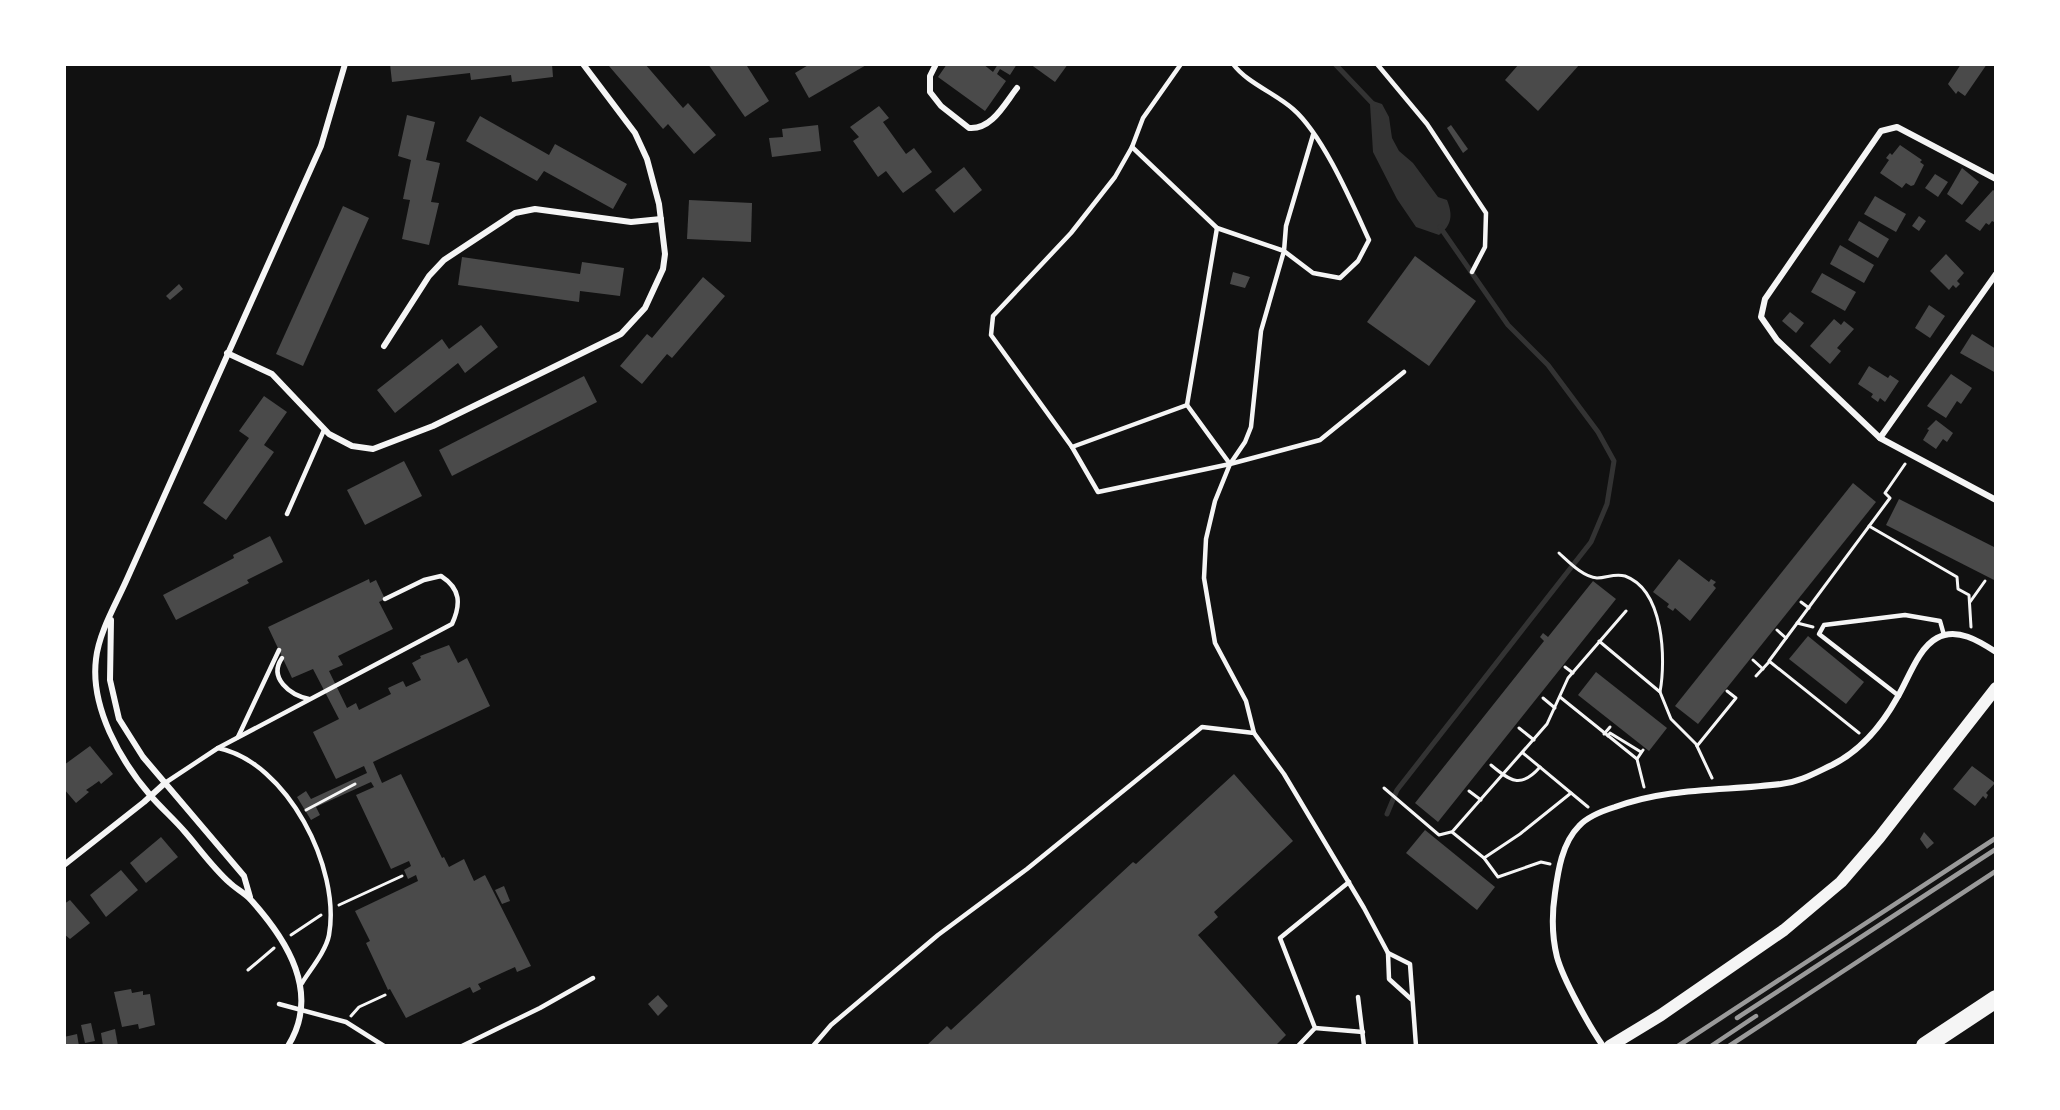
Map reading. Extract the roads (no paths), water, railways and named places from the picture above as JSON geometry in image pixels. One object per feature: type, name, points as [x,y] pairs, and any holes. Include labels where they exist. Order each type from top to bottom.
[{"type":"highway","points":[[1925,1046],[1995,999]]},
{"type":"main road","points":[[1610,1046],[1661,1015],[1776,936],[1841,882],[1879,838],[1995,688]]},
{"type":"street","points":[[288,1046],[300,1020],[302,983],[292,955],[250,898],[230,883],[150,795],[105,722],[97,688],[96,659],[111,616],[321,146],[345,64]]},
{"type":"street","points":[[227,353],[272,374],[324,430],[352,446],[380,448],[434,426],[621,334],[645,308],[663,269],[665,254],[661,219],[656,188],[642,146],[627,122],[583,64]]},
{"type":"street","points":[[936,64],[930,76],[930,92],[941,106],[969,128],[982,125],[994,118],[1017,88]]},
{"type":"street","points":[[1995,179],[1897,127],[1881,131],[1765,299],[1761,317],[1777,340],[1880,438],[1995,500]]},
{"type":"street","points":[[384,346],[437,267],[452,254],[520,210],[535,209],[631,222],[661,219]]},
{"type":"street","points":[[1880,438],[1995,274]]},
{"type":"street","points":[[111,616],[110,680],[119,719],[131,741],[244,876],[250,898]]},
{"type":"street","points":[[1603,1046],[1594,1034],[1557,958],[1554,905],[1560,866],[1567,843],[1579,825],[1596,814],[1646,796],[1782,784],[1807,778],[1846,758],[1867,739],[1899,696],[1931,642],[1944,635],[1972,638],[1995,652]]},
{"type":"street","points":[[64,865],[165,783]]},
{"type":"lane","points":[[1181,64],[1143,118],[1132,147],[1115,177],[1071,233],[993,316],[991,336],[1072,447],[1098,492],[1230,464],[1320,440],[1404,372]]},
{"type":"lane","points":[[1132,147],[1217,228],[1284,251],[1313,273],[1340,278],[1358,261],[1369,240],[1339,176],[1294,110],[1233,64]]},
{"type":"lane","points":[[1377,64],[1427,124],[1486,213],[1485,247],[1472,272]]},
{"type":"lane","points":[[1313,135],[1286,226],[1284,251],[1261,331],[1251,427],[1245,442],[1230,464],[1211,520],[1204,578],[1215,643],[1246,701],[1254,733],[1284,774],[1349,882],[1388,953],[1389,979],[1411,999]]},
{"type":"lane","points":[[1217,228],[1187,405],[1230,464]]},
{"type":"lane","points":[[1072,447],[1187,405]]},
{"type":"lane","points":[[287,514],[324,430]]},
{"type":"lane","points":[[165,783],[218,748],[452,624],[457,614],[458,596],[453,584],[441,576],[424,580],[385,599]]},
{"type":"lane","points":[[1899,696],[1819,634],[1824,626],[1905,615],[1940,621],[1944,635]]},
{"type":"lane","points":[[238,737],[279,650]]},
{"type":"lane","points":[[282,658],[278,664],[278,676],[290,692],[310,699]]},
{"type":"lane","points":[[813,1046],[831,1025],[938,935],[1027,869],[1202,727],[1254,733]]},
{"type":"lane","points":[[218,748],[238,752],[260,768],[298,814],[313,837],[329,882],[329,936],[302,983]]},
{"type":"lane","points":[[1314,1028],[1280,938],[1349,882]]},
{"type":"lane","points":[[1388,953],[1410,964],[1416,1046]]},
{"type":"lane","points":[[462,1046],[540,1008],[593,978]]},
{"type":"lane","points":[[1358,997],[1364,1046]]},
{"type":"lane","points":[[279,1004],[346,1022],[384,1046]]},
{"type":"lane","points":[[1314,1028],[1363,1032]]},
{"type":"lane","points":[[1298,1046],[1314,1028]]},
{"type":"waterway","points":[[1335,64],[1375,106]]},
{"type":"waterway","points":[[1387,814],[1397,790],[1591,542],[1607,504],[1614,461],[1598,432],[1548,365],[1508,325],[1440,227]]},
{"type":"railway","points":[[1678,1046],[1996,838]]},
{"type":"railway","points":[[1737,1018],[1996,849]]},
{"type":"railway","points":[[1729,1046],[1996,871]]},
{"type":"railway","points":[[1711,1046],[1756,1016]]}]
